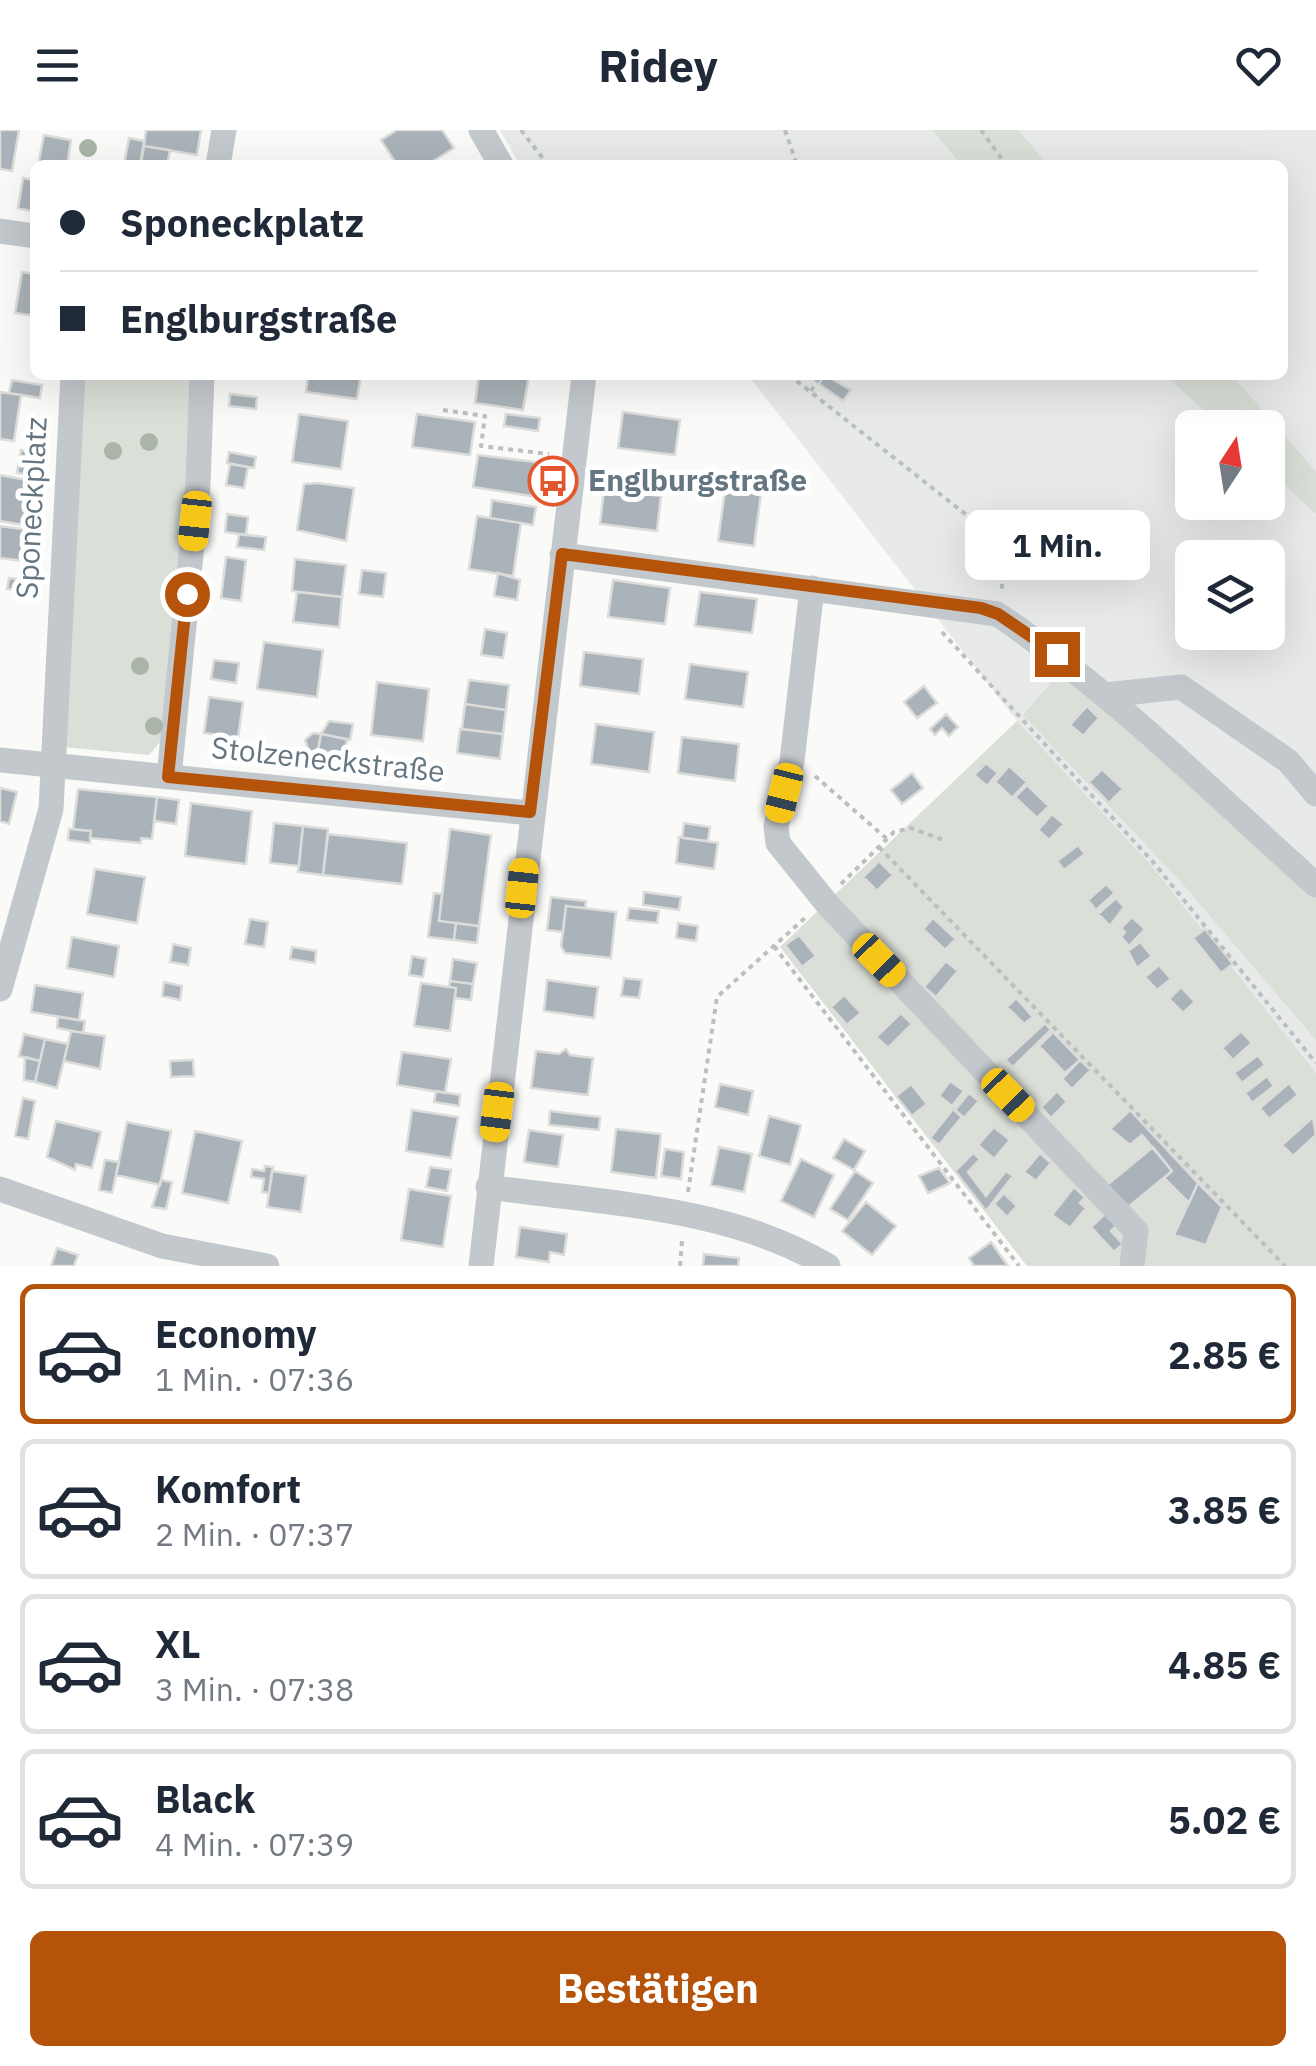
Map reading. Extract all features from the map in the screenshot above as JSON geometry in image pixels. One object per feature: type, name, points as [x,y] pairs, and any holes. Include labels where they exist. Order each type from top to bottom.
[{"type":"street","points":[[219,160],[224,130]]},
{"type":"street","points":[[481,130],[498,160]]},
{"type":"street","points":[[0,231],[30,235]]},
{"type":"street","name":"Sponeckplatz","points":[[0,988],[51,809],[73,380]]},
{"type":"street","points":[[168,777],[198,484],[202,380]]},
{"type":"street","points":[[481,1266],[530,812],[583,380]]},
{"type":"street","points":[[562,554],[998,614],[1057,654],[1316,885]]},
{"type":"street","points":[[812,588],[792,760],[776,826],[778,843],[824,900],[1136,1230],[1132,1266]]},
{"type":"street","points":[[1105,695],[1181,687],[1288,761],[1316,794]]},
{"type":"street","name":"Stolzeneckstraße","points":[[0,760],[530,812]]},
{"type":"street","points":[[488,1187],[685,1216],[780,1240],[828,1266]]},
{"type":"street","points":[[0,1189],[162,1246],[266,1266]]},
{"type":"path","points":[[521,130],[544,160]]},
{"type":"path","points":[[785,130],[795,160]]},
{"type":"path","points":[[982,130],[1003,160]]},
{"type":"path","points":[[796,380],[992,535],[1002,551],[1005,573],[998,614]]},
{"type":"path","points":[[811,391],[818,380]]},
{"type":"path","points":[[443,410],[485,416],[481,446],[574,457]]},
{"type":"path","points":[[915,600],[982,680],[1153,862],[1316,1062]]},
{"type":"path","points":[[792,760],[887,839]]},
{"type":"path","points":[[685,1216],[717,996],[894,832],[910,828],[943,840]]},
{"type":"path","points":[[879,847],[1285,1266]]},
{"type":"path","points":[[774,946],[1019,1266]]},
{"type":"shaded area","points":[[500,130],[1316,130],[1316,1073],[1151,865],[1017,721],[752,380],[1288,380],[1288,160],[517,160]]},
{"type":"shaded area","points":[[933,130],[1018,130],[1044,160],[957,160]]},
{"type":"shaded area","points":[[85,380],[192,380],[189,502],[182,503],[178,528],[185,530],[160,742],[149,755],[62,747]]},
{"type":"shaded area","points":[[1170,380],[1236,380],[1262,410],[1203,410]]},
{"type":"shaded area","points":[[1285,436],[1316,472],[1316,514],[1285,485]]},
{"type":"shaded area","points":[[1060,672],[1316,897],[1316,1040],[1181,882],[1023,715]]},
{"type":"shaded area","points":[[1017,721],[1151,865],[1316,1073],[1316,1266],[1027,1266],[780,947]]},
{"type":"building","points":[[0,130],[19,130],[12,171],[0,169]]},
{"type":"building","points":[[146,130],[201,130],[197,155],[144,146]]},
{"type":"building","points":[[397,130],[442,130],[454,148],[435,160],[394,160],[381,140]]},
{"type":"building","points":[[44,135],[71,140],[68,160],[39,160]]},
{"type":"building","points":[[129,138],[144,141],[141,160],[125,160]]},
{"type":"building","points":[[144,146],[170,150],[168,160],[142,160]]},
{"type":"building","points":[[23,178],[30,179],[30,211],[18,208]]},
{"type":"building","points":[[22,272],[30,273],[30,315],[15,313]]},
{"type":"building","points":[[12,380],[42,385],[40,398],[9,393]]},
{"type":"building","points":[[307,380],[360,380],[357,399],[306,392]]},
{"type":"building","points":[[478,380],[528,380],[523,410],[475,403]]},
{"type":"building","points":[[822,380],[834,380],[851,390],[843,401],[819,384]]},
{"type":"building","points":[[0,392],[21,395],[14,441],[0,439]]},
{"type":"building","points":[[230,394],[257,397],[256,409],[229,406]]},
{"type":"building","points":[[623,412],[680,420],[675,455],[618,448]]},
{"type":"building","points":[[299,414],[348,421],[341,469],[292,462]]},
{"type":"building","points":[[417,414],[475,422],[470,455],[412,447]]},
{"type":"building","points":[[506,414],[540,418],[538,431],[504,426]]},
{"type":"building","points":[[21,450],[45,454],[40,477],[17,473]]},
{"type":"building","points":[[229,452],[256,457],[254,468],[227,463]]},
{"type":"building","points":[[478,455],[536,462],[531,496],[473,487]]},
{"type":"building","points":[[230,464],[248,467],[244,488],[226,485]]},
{"type":"building","points":[[0,475],[37,482],[29,526],[0,521]]},
{"type":"building","points":[[726,483],[762,487],[754,546],[718,541]]},
{"type":"building","points":[[304,484],[354,488],[346,541],[297,530]]},
{"type":"building","points":[[604,489],[661,496],[657,531],[600,524]]},
{"type":"building","points":[[492,500],[536,507],[533,525],[490,518]]},
{"type":"building","points":[[227,514],[248,517],[246,535],[225,532]]},
{"type":"building","points":[[477,516],[521,523],[513,576],[469,569]]},
{"type":"building","points":[[0,526],[29,530],[24,561],[0,558]]},
{"type":"building","points":[[239,534],[266,537],[264,550],[237,547]]},
{"type":"building","points":[[226,557],[246,560],[241,601],[221,598]]},
{"type":"building","points":[[295,559],[346,565],[342,597],[292,591]]},
{"type":"building","points":[[362,570],[386,573],[383,597],[359,594]]},
{"type":"building","points":[[498,573],[520,580],[517,600],[494,596]]},
{"type":"building","points":[[9,578],[31,581],[30,592],[7,589]]},
{"type":"building","points":[[613,580],[670,588],[665,624],[608,617]]},
{"type":"building","points":[[297,592],[342,597],[339,627],[293,622]]},
{"type":"building","points":[[700,592],[757,599],[752,633],[695,626]]},
{"type":"building","points":[[485,629],[507,633],[503,658],[481,655]]},
{"type":"building","points":[[264,642],[323,650],[317,697],[257,689]]},
{"type":"building","points":[[584,652],[643,659],[639,694],[580,686]]},
{"type":"building","points":[[214,660],[239,663],[236,683],[211,679]]},
{"type":"building","points":[[690,664],[748,672],[743,707],[685,699]]},
{"type":"building","points":[[469,680],[509,685],[506,710],[465,704]]},
{"type":"building","points":[[377,682],[429,689],[423,741],[371,735]]},
{"type":"building","points":[[924,686],[937,703],[917,718],[904,702]]},
{"type":"building","points":[[209,697],[243,702],[238,738],[204,733]]},
{"type":"building","points":[[465,704],[506,710],[503,734],[462,729]]},
{"type":"building","points":[[1087,706],[1099,718],[1083,736],[1070,725]]},
{"type":"building","points":[[946,714],[958,727],[949,736],[942,728],[935,735],[930,729]]},
{"type":"building","points":[[329,721],[353,724],[350,740],[321,734]]},
{"type":"building","points":[[596,724],[654,732],[649,772],[591,764]]},
{"type":"building","points":[[460,729],[503,734],[500,759],[457,753]]},
{"type":"building","points":[[313,733],[321,734],[316,759],[311,758],[305,740]]},
{"type":"building","points":[[321,734],[347,739],[342,767],[316,762]]},
{"type":"building","points":[[682,737],[739,744],[735,781],[678,773]]},
{"type":"building","points":[[986,763],[998,773],[987,786],[974,775]]},
{"type":"building","points":[[1009,766],[1027,782],[1012,798],[995,782]]},
{"type":"building","points":[[1102,769],[1123,789],[1109,803],[1089,782]]},
{"type":"building","points":[[912,773],[923,788],[902,804],[891,790]]},
{"type":"building","points":[[1027,785],[1049,806],[1037,818],[1015,797]]},
{"type":"building","points":[[0,788],[17,792],[9,824],[0,821]]},
{"type":"building","points":[[78,789],[157,797],[152,839],[141,838],[141,843],[90,838],[91,831],[73,829]]},
{"type":"building","points":[[157,797],[179,800],[176,824],[154,821]]},
{"type":"building","points":[[191,803],[252,811],[246,864],[185,856]]},
{"type":"building","points":[[1052,814],[1064,824],[1049,840],[1038,830]]},
{"type":"building","points":[[274,823],[303,826],[299,866],[270,863]]},
{"type":"building","points":[[684,823],[710,827],[708,841],[682,838]]},
{"type":"building","points":[[303,826],[328,829],[323,875],[298,872]]},
{"type":"building","points":[[69,829],[91,831],[90,843],[68,840]]},
{"type":"building","points":[[450,829],[491,835],[479,926],[439,921]]},
{"type":"building","points":[[328,834],[407,843],[402,884],[323,875]]},
{"type":"building","points":[[679,837],[718,843],[714,869],[676,863]]},
{"type":"building","points":[[1078,845],[1085,854],[1064,870],[1057,861]]},
{"type":"building","points":[[879,861],[893,875],[877,891],[863,877]]},
{"type":"building","points":[[95,869],[145,877],[137,923],[87,914]]},
{"type":"building","points":[[1106,884],[1115,893],[1096,910],[1088,900]]},
{"type":"building","points":[[644,892],[681,897],[679,910],[643,905]]},
{"type":"building","points":[[434,893],[442,894],[439,921],[456,923],[454,940],[428,937]]},
{"type":"building","points":[[551,897],[586,901],[585,908],[566,906],[563,932],[547,930]]},
{"type":"building","points":[[1116,898],[1124,907],[1110,926],[1098,914]]},
{"type":"building","points":[[566,906],[616,912],[611,958],[565,953],[561,946]]},
{"type":"building","points":[[629,908],[659,911],[657,923],[627,920]]},
{"type":"building","points":[[1132,917],[1145,929],[1129,946],[1121,937],[1125,932],[1121,928]]},
{"type":"building","points":[[933,918],[956,939],[945,950],[923,929]]},
{"type":"building","points":[[250,919],[268,922],[264,947],[245,944]]},
{"type":"building","points":[[456,923],[479,926],[477,943],[454,940]]},
{"type":"building","points":[[678,923],[698,926],[696,941],[676,938]]},
{"type":"building","points":[[1205,929],[1233,964],[1221,973],[1193,938]]},
{"type":"building","points":[[799,935],[816,956],[802,967],[785,945]]},
{"type":"building","points":[[72,937],[119,946],[114,977],[67,968]]},
{"type":"building","points":[[1140,942],[1152,956],[1137,968],[1128,951]]},
{"type":"building","points":[[173,944],[191,948],[188,965],[170,962]]},
{"type":"building","points":[[292,947],[316,951],[315,963],[290,959]]},
{"type":"building","points":[[412,956],[426,959],[423,977],[409,975]]},
{"type":"building","points":[[453,959],[477,963],[473,984],[450,981]]},
{"type":"building","points":[[946,961],[958,971],[936,997],[924,987]]},
{"type":"building","points":[[1159,965],[1171,979],[1157,990],[1145,977]]},
{"type":"building","points":[[624,978],[642,980],[639,998],[621,996]]},
{"type":"building","points":[[547,980],[598,987],[594,1018],[544,1011]]},
{"type":"building","points":[[450,981],[473,984],[471,1000],[455,998],[456,988],[449,987]]},
{"type":"building","points":[[164,982],[182,986],[180,1000],[162,996]]},
{"type":"building","points":[[421,983],[456,988],[450,1031],[414,1026]]},
{"type":"building","points":[[35,985],[83,993],[79,1020],[31,1012]]},
{"type":"building","points":[[1181,987],[1195,1002],[1183,1013],[1169,999]]},
{"type":"building","points":[[844,995],[861,1013],[847,1025],[831,1007]]},
{"type":"building","points":[[1016,998],[1033,1017],[1024,1024],[1007,1007]]},
{"type":"building","points":[[901,1013],[912,1024],[888,1048],[876,1037]]},
{"type":"building","points":[[58,1017],[85,1021],[83,1033],[57,1028]]},
{"type":"building","points":[[1045,1023],[1051,1030],[1013,1067],[1005,1060]]},
{"type":"building","points":[[71,1031],[105,1036],[100,1069],[64,1061]]},
{"type":"building","points":[[1241,1031],[1252,1043],[1233,1060],[1222,1048]]},
{"type":"building","points":[[1053,1032],[1080,1060],[1065,1073],[1039,1046]]},
{"type":"building","points":[[24,1034],[45,1039],[40,1061],[19,1056]]},
{"type":"building","points":[[45,1039],[68,1044],[57,1088],[35,1082]]},
{"type":"building","points":[[566,1049],[570,1055],[593,1058],[588,1095],[531,1088],[536,1051],[559,1054]]},
{"type":"building","points":[[402,1052],[451,1059],[445,1093],[397,1085]]},
{"type":"building","points":[[1258,1055],[1265,1065],[1242,1083],[1234,1073]]},
{"type":"building","points":[[25,1057],[40,1061],[35,1082],[24,1080]]},
{"type":"building","points":[[193,1060],[194,1076],[171,1077],[170,1061]]},
{"type":"building","points":[[1080,1060],[1091,1070],[1072,1089],[1062,1079]]},
{"type":"building","points":[[1267,1076],[1274,1086],[1252,1103],[1245,1093]]},
{"type":"building","points":[[950,1081],[964,1091],[952,1106],[939,1096]]},
{"type":"building","points":[[1289,1083],[1298,1095],[1269,1119],[1260,1108]]},
{"type":"building","points":[[720,1084],[753,1091],[748,1115],[715,1107]]},
{"type":"building","points":[[911,1084],[927,1104],[912,1116],[896,1096]]},
{"type":"building","points":[[436,1091],[460,1095],[459,1106],[434,1102]]},
{"type":"building","points":[[1057,1091],[1067,1102],[1051,1118],[1041,1107]]},
{"type":"building","points":[[969,1093],[979,1101],[964,1118],[955,1110]]},
{"type":"building","points":[[23,1098],[35,1101],[28,1139],[15,1136]]},
{"type":"building","points":[[953,1109],[962,1117],[939,1145],[930,1138]]},
{"type":"building","points":[[412,1110],[458,1117],[451,1158],[406,1151]]},
{"type":"building","points":[[1130,1110],[1198,1183],[1189,1203],[1164,1178],[1172,1171],[1142,1135],[1130,1145],[1110,1129]]},
{"type":"building","points":[[550,1111],[600,1117],[599,1130],[549,1125]]},
{"type":"building","points":[[769,1116],[801,1125],[790,1165],[759,1156]]},
{"type":"building","points":[[1313,1117],[1316,1135],[1293,1156],[1282,1145]]},
{"type":"building","points":[[56,1121],[101,1132],[92,1168],[76,1164],[75,1170],[47,1157]]},
{"type":"building","points":[[127,1122],[171,1131],[160,1185],[116,1175]]},
{"type":"building","points":[[994,1127],[1010,1140],[994,1159],[978,1145]]},
{"type":"building","points":[[616,1129],[661,1134],[656,1178],[611,1172]]},
{"type":"building","points":[[529,1130],[563,1135],[558,1167],[524,1162]]},
{"type":"building","points":[[195,1131],[242,1141],[228,1203],[182,1193]]},
{"type":"building","points":[[844,1139],[865,1151],[854,1170],[833,1158]]},
{"type":"building","points":[[719,1147],[752,1154],[744,1192],[711,1185]]},
{"type":"building","points":[[1153,1147],[1172,1171],[1127,1208],[1107,1185]]},
{"type":"building","points":[[665,1149],[684,1152],[681,1179],[661,1176]]},
{"type":"building","points":[[973,1153],[980,1159],[968,1172],[986,1196],[1006,1171],[1013,1176],[986,1211],[955,1171]]},
{"type":"building","points":[[1040,1153],[1051,1163],[1036,1181],[1024,1172]]},
{"type":"building","points":[[801,1159],[834,1175],[814,1217],[781,1201]]},
{"type":"building","points":[[105,1160],[119,1162],[112,1193],[99,1190]]},
{"type":"building","points":[[265,1166],[273,1167],[269,1193],[262,1192],[264,1179],[251,1177],[252,1169],[264,1171]]},
{"type":"building","points":[[430,1167],[451,1170],[447,1191],[426,1187]]},
{"type":"building","points":[[939,1168],[950,1183],[928,1193],[919,1176]]},
{"type":"building","points":[[272,1171],[306,1176],[301,1212],[267,1207]]},
{"type":"building","points":[[855,1171],[873,1183],[848,1220],[830,1209]]},
{"type":"building","points":[[161,1180],[172,1182],[166,1209],[152,1207]]},
{"type":"building","points":[[1198,1183],[1222,1207],[1206,1245],[1174,1235]]},
{"type":"building","points":[[1074,1187],[1085,1197],[1080,1203],[1086,1208],[1070,1228],[1052,1215]]},
{"type":"building","points":[[409,1189],[451,1196],[443,1247],[401,1240]]},
{"type":"building","points":[[1004,1193],[1017,1206],[1007,1217],[994,1204]]},
{"type":"building","points":[[866,1202],[896,1226],[872,1255],[842,1231]]},
{"type":"building","points":[[1107,1212],[1118,1224],[1111,1231],[1123,1244],[1114,1252],[1091,1227]]},
{"type":"building","points":[[520,1227],[567,1234],[564,1255],[550,1252],[549,1262],[516,1257]]},
{"type":"building","points":[[991,1242],[1008,1266],[974,1266],[969,1258]]},
{"type":"building","points":[[57,1248],[78,1255],[74,1266],[51,1266]]},
{"type":"building","points":[[704,1254],[739,1258],[738,1266],[703,1266]]},
{"type":"place","name":"Englburgstraße","points":[[553,481]]},
{"type":"route","points":[[187,594],[168,777],[530,812],[562,554],[981,608],[998,614],[1057,654]]}]
